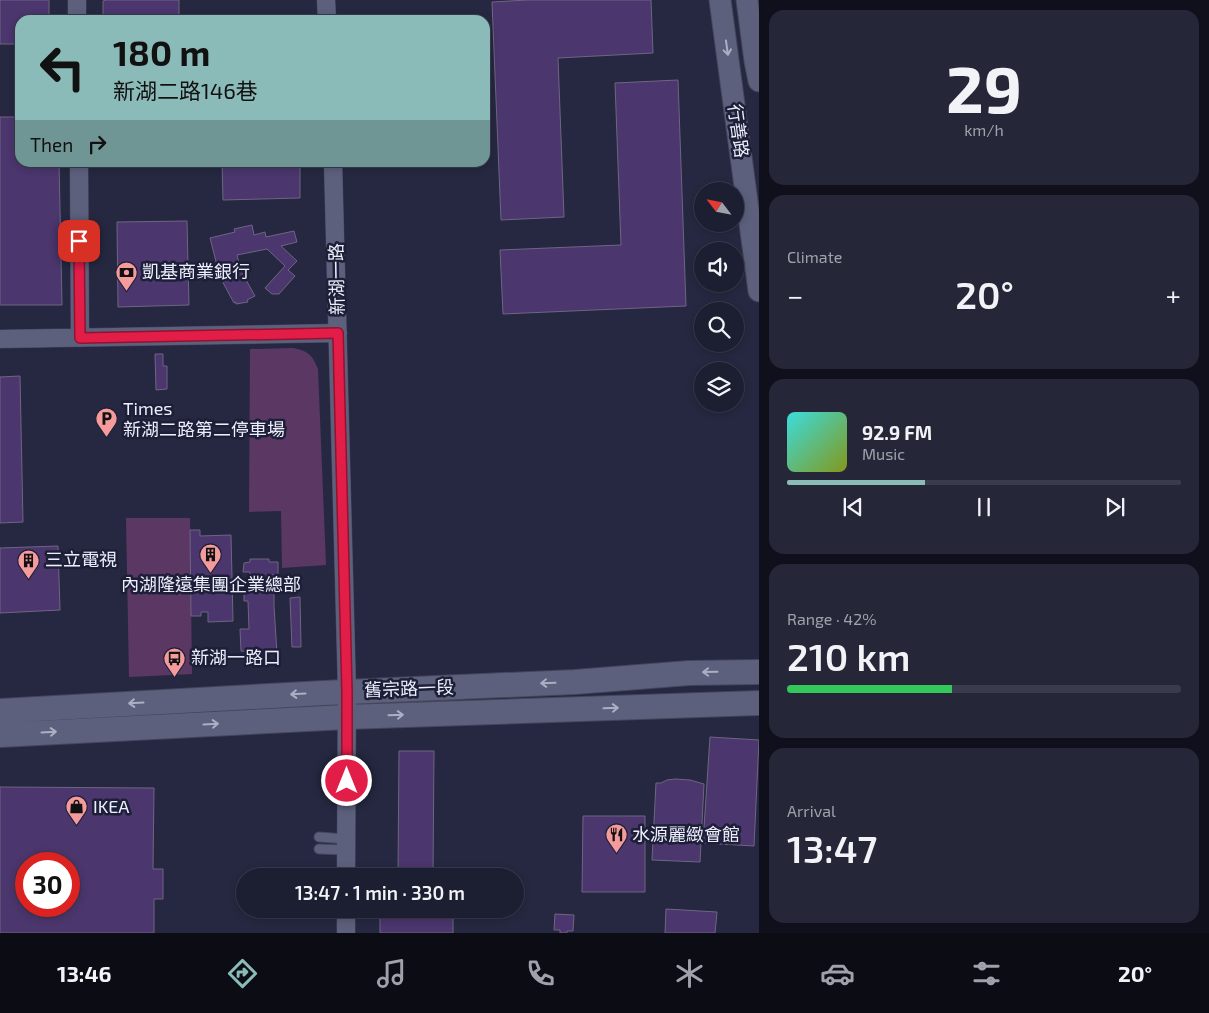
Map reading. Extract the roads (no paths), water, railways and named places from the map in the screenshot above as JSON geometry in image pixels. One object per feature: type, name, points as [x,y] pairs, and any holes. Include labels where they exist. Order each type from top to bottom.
[{"type":"main road","name":"舊宗路一段","points":[[0,711],[575,682],[689,673],[759,672]]},
{"type":"main road","name":"舊宗路一段","points":[[0,735],[347,717],[759,702]]},
{"type":"street","points":[[77,0],[77,15]]},
{"type":"street","points":[[326,0],[327,15]]},
{"type":"street","name":"行善路","points":[[720,0],[759,291]]},
{"type":"street","name":"行善路","points":[[747,0],[759,82]]},
{"type":"street","points":[[78,167],[80,338]]},
{"type":"street","name":"新湖一路","points":[[333,167],[347,692],[346,868]]},
{"type":"street","points":[[0,339],[338,333]]},
{"type":"street","points":[[346,918],[346,933]]},
{"type":"lane","points":[[319,837],[346,844]]},
{"type":"lane","points":[[319,849],[346,844]]},
{"type":"place","name":"凱基商業銀行","points":[[126,291]]},
{"type":"place","name":"Times 新湖二路第二停車場","points":[[107,438]]},
{"type":"place","name":"內湖隆遠集團企業總部","points":[[211,574]]},
{"type":"place","name":"三立電視","points":[[29,579]]},
{"type":"place","name":"新湖一路口","points":[[175,677]]},
{"type":"place","name":"IKEA","points":[[77,826]]},
{"type":"place","name":"水源麗緻會館","points":[[616,854]]}]
